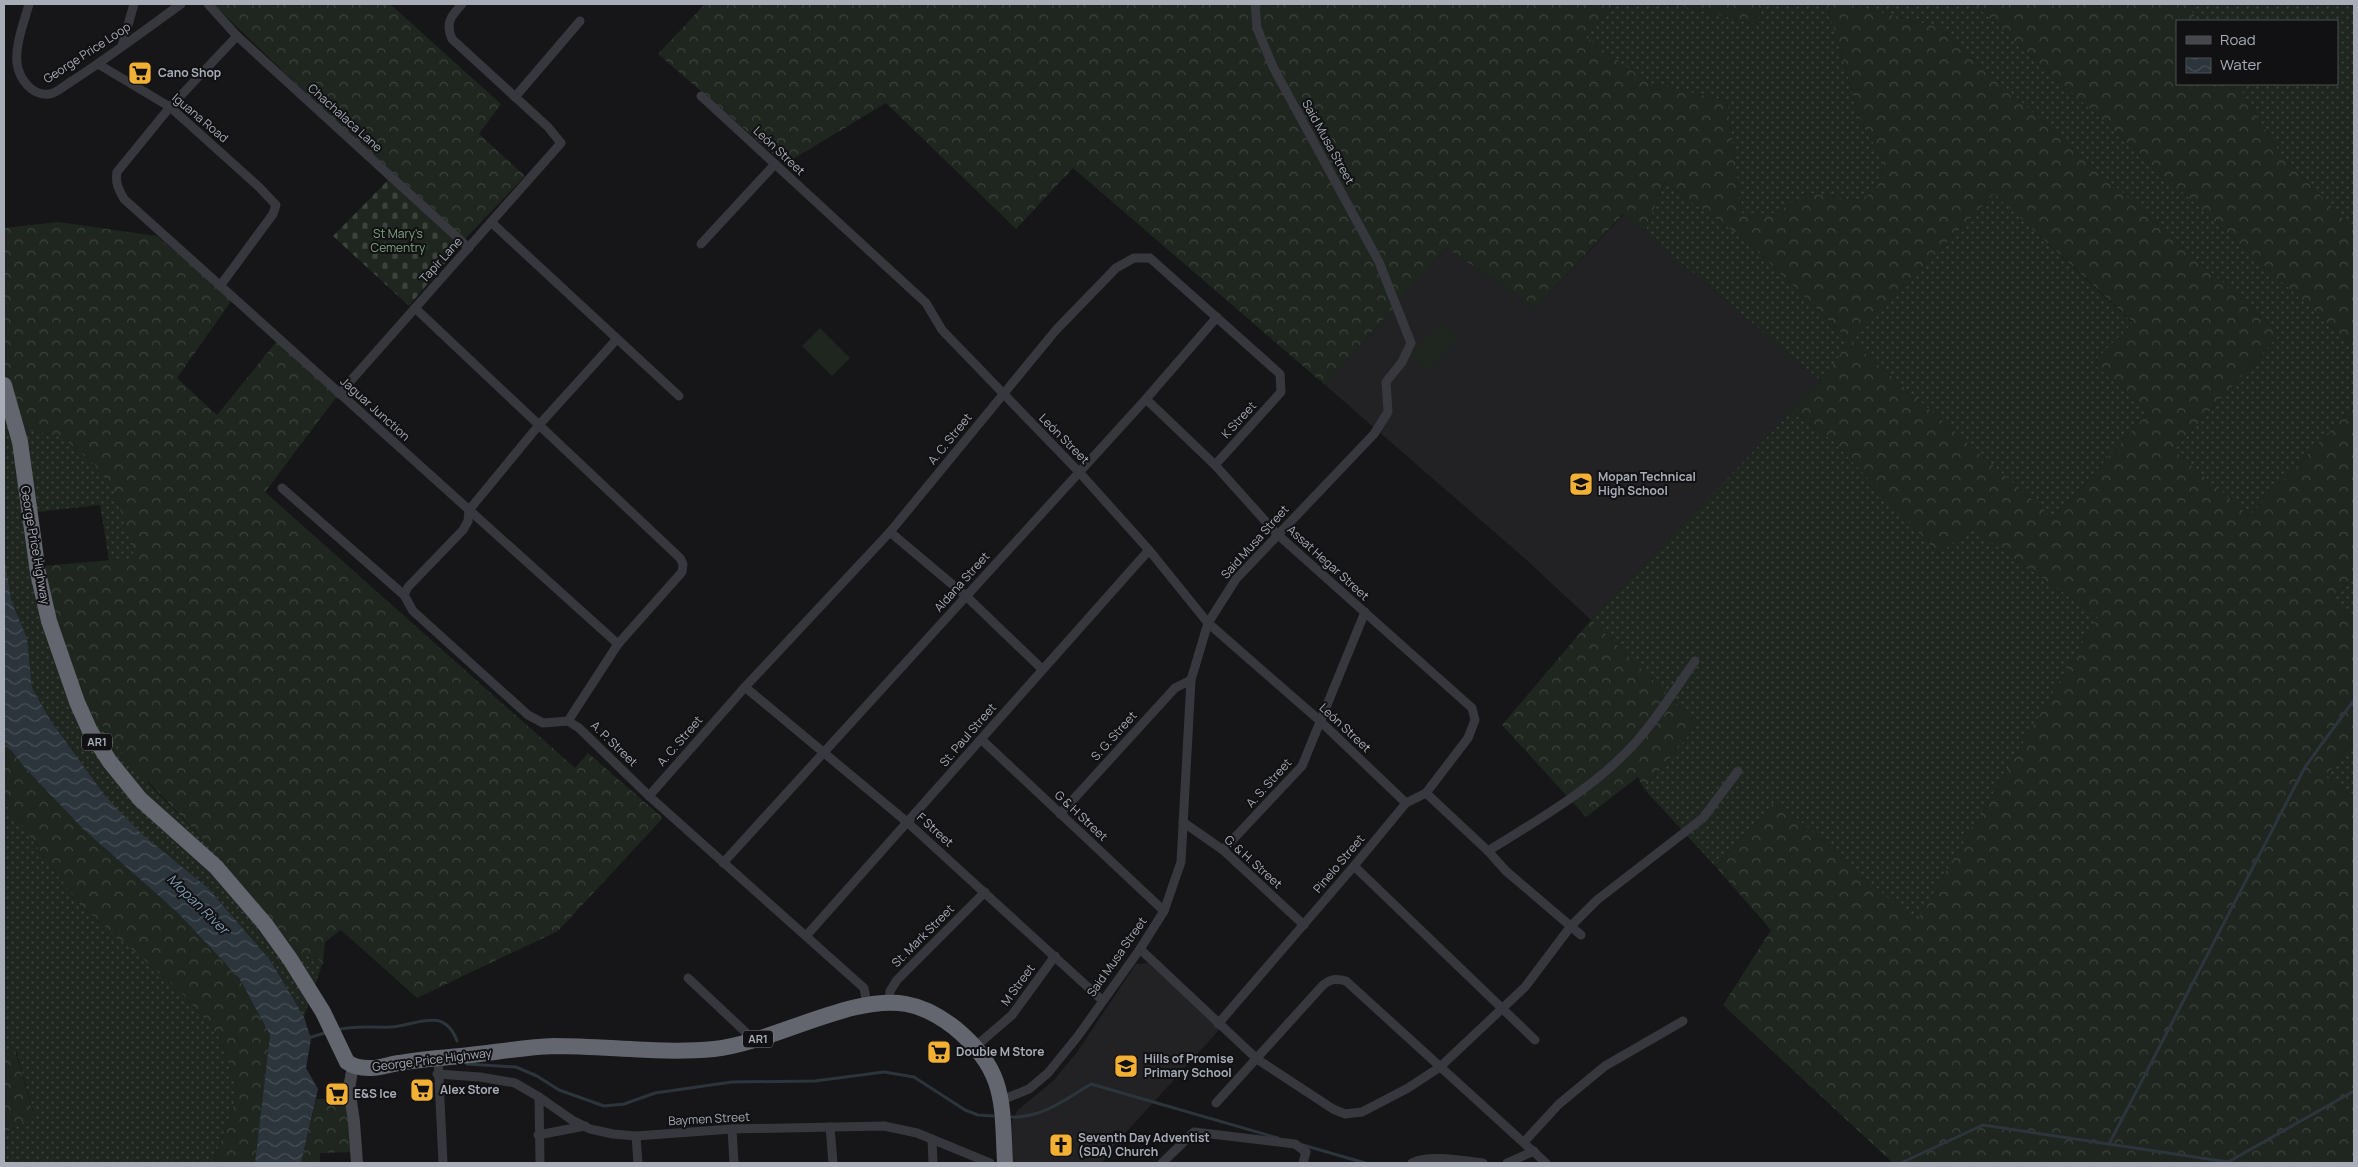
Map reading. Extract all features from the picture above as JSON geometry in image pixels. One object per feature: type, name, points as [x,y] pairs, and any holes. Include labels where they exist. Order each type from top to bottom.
[{"type":"highway","name":"George Price Highway","points":[[4,385],[20,442],[38,573],[46,606],[57,647],[77,702],[90,730],[110,762],[140,799],[216,867],[265,924],[290,959],[333,1031],[342,1054],[353,1066],[371,1069],[437,1066],[554,1046],[636,1050],[715,1049],[755,1040],[867,1006],[889,1003],[907,1004],[932,1012],[976,1046],[984,1056],[996,1078],[1002,1100],[1005,1163]]},
{"type":"street","name":"George Price Loop","points":[[28,4],[17,54],[17,65],[22,79],[31,89],[39,94],[51,94],[98,64],[181,4]]},
{"type":"street","points":[[122,46],[134,4]]},
{"type":"street","name":"Chachalaca Lane","points":[[208,4],[237,36],[469,248]]},
{"type":"street","points":[[462,4],[449,18],[448,30],[452,39],[515,97],[580,21]]},
{"type":"street","name":"Said Musa Street","points":[[1002,1100],[1029,1089],[1048,1073],[1078,1036],[1140,949],[1164,911],[1181,862],[1191,680],[1208,624],[1236,579],[1374,434],[1388,412],[1386,382],[1402,362],[1410,343],[1379,262],[1273,68],[1258,28],[1254,4]]},
{"type":"street","points":[[170,107],[237,36]]},
{"type":"street","name":"Iguana Road","points":[[98,64],[170,107],[260,187],[276,205],[273,214],[220,286]]},
{"type":"street","name":"León Street","points":[[701,96],[926,302],[942,330],[1079,472],[1149,550],[1208,624],[1319,720],[1406,803]]},
{"type":"street","name":"Tapir Lane","points":[[339,394],[561,143],[548,127],[515,97]]},
{"type":"street","name":"Jaguar Junction","points":[[170,107],[117,172],[118,190],[132,207],[618,644]]},
{"type":"street","points":[[701,244],[775,164]]},
{"type":"street","points":[[491,222],[616,340],[679,396]]},
{"type":"street","name":"A. C. Street","points":[[649,796],[744,687],[890,532],[1002,394],[1069,316],[1116,268],[1134,258],[1150,258],[1280,374],[1281,392]]},
{"type":"street","points":[[282,488],[404,595],[413,611],[528,715],[543,723],[568,721],[618,644],[682,572],[683,564],[680,558],[415,308]]},
{"type":"street","name":"Aldana Street","points":[[723,862],[825,753],[1146,399],[1217,317]]},
{"type":"street","points":[[404,595],[408,587],[462,530],[468,521],[469,510],[539,425],[616,340]]},
{"type":"street","name":"K Street","points":[[1215,465],[1281,392]]},
{"type":"street","name":"Assat Hegar Street","points":[[1146,399],[1215,465],[1277,534],[1472,708],[1474,720]]},
{"type":"street","points":[[890,532],[966,596],[1042,669]]},
{"type":"street","name":"St. Paul Street","points":[[806,936],[1149,550]]},
{"type":"street","name":"A. S. Street","points":[[1223,850],[1302,766],[1319,720],[1365,612]]},
{"type":"street","points":[[1488,851],[1560,805],[1593,781],[1616,761],[1651,724],[1695,661]]},
{"type":"street","name":"S. G. Street","points":[[1060,814],[1175,688],[1191,680]]},
{"type":"street","name":"F Street","points":[[744,687],[907,822],[1102,1000]]},
{"type":"street","name":"Pinelo Street","points":[[1218,1024],[1406,803],[1426,793],[1468,738],[1474,720]]},
{"type":"street","name":"A. P. Street","points":[[568,721],[579,728],[649,796],[864,988],[867,1006]]},
{"type":"street","name":"G & H Street","points":[[982,740],[1164,911]]},
{"type":"street","points":[[1140,949],[1257,1059],[1333,1109],[1345,1114],[1362,1112],[1408,1088],[1440,1067],[1525,986],[1571,926],[1597,900],[1703,818],[1738,771]]},
{"type":"street","points":[[1426,793],[1488,851],[1506,871],[1581,935]]},
{"type":"street","name":"G. & H. Street","points":[[1183,822],[1223,850],[1304,925]]},
{"type":"street","points":[[1354,866],[1535,1040]]},
{"type":"street","name":"St. Mark Street","points":[[889,1003],[890,991],[897,980],[985,892]]},
{"type":"street","name":"M Street","points":[[976,1046],[1012,1015],[1055,956]]},
{"type":"street","points":[[688,978],[755,1040]]},
{"type":"street","points":[[1216,1103],[1323,985],[1330,980],[1338,979],[1346,981],[1546,1163]]},
{"type":"street","points":[[1524,1142],[1559,1104],[1605,1066],[1683,1021]]},
{"type":"street","points":[[353,1066],[349,1088],[357,1163]]},
{"type":"street","points":[[437,1066],[443,1163]]},
{"type":"street","name":"Baymen Street","points":[[437,1066],[502,1080],[524,1087],[561,1114],[602,1132],[636,1136],[732,1129],[889,1126],[932,1139],[990,1163]]},
{"type":"street","points":[[539,1097],[538,1135],[540,1163]]},
{"type":"street","points":[[538,1135],[585,1126]]},
{"type":"street","points":[[830,1126],[833,1163]]},
{"type":"street","points":[[732,1129],[734,1163]]},
{"type":"street","points":[[1162,1163],[1194,1132],[1295,1144],[1306,1152],[1304,1163]]},
{"type":"street","points":[[636,1136],[638,1163]]},
{"type":"street","points":[[932,1139],[933,1163]]},
{"type":"street","points":[[1507,1163],[1534,1151]]},
{"type":"street","points":[[1412,1163],[1421,1159],[1483,1163]]},
{"type":"shaded area","name":"Mopan Technical High School","points":[[1624,214],[1821,381],[1591,620],[1522,556],[1325,385],[1446,248],[1536,308]]},
{"type":"shaded area","name":"Hills of Promise Primary School","points":[[1148,963],[1220,1029],[1112,1148],[1102,1163],[1013,1163],[1012,1121],[1018,1110],[1054,1080],[1077,1052],[1136,964]]},
{"type":"green space","points":[[213,4],[390,4],[501,104],[479,134],[525,176],[462,242]]},
{"type":"green space","points":[[705,4],[1615,4],[1586,37],[1649,83],[1727,101],[1742,213],[1776,213],[1807,193],[1860,200],[1877,189],[1884,161],[1861,123],[1827,4],[1848,4],[1938,27],[2280,334],[2174,450],[2249,516],[2354,406],[2354,575],[2332,600],[2354,621],[2354,742],[2325,776],[2354,798],[2354,1163],[1893,1163],[1723,1005],[1771,930],[1716,867],[1776,800],[1916,922],[2098,617],[1971,528],[1939,554],[1832,440],[1791,412],[1821,381],[1850,341],[1745,239],[1664,183],[1645,232],[1623,214],[1536,308],[1446,248],[1325,385],[1073,168],[1016,229],[886,103],[785,164],[658,54]],"holes":[[[1994,194],[2133,322],[2093,363],[2149,412],[2053,518],[1851,341]]]},
{"type":"green space","points":[[1615,4],[1682,6],[1756,24],[1762,4],[1827,4],[1861,123],[1884,161],[1877,189],[1860,200],[1807,193],[1776,213],[1742,213],[1727,101],[1649,83],[1585,37]]},
{"type":"green space","points":[[1615,4],[1762,4],[1756,24],[1682,6]]},
{"type":"green space","points":[[1848,4],[1974,4],[2354,347],[2354,406],[2249,516],[2174,450],[2280,334],[1938,27]]},
{"type":"green space","points":[[1974,4],[2187,4],[2197,20],[2176,20],[2176,85],[2238,85],[2282,156],[2354,230],[2354,347]]},
{"type":"green space","points":[[2187,4],[2354,4],[2354,230],[2282,156],[2238,85],[2338,85],[2338,20],[2197,20]]},
{"type":"green space","name":"St Mary's Cementry","points":[[389,179],[461,244],[409,306],[333,236]]},
{"type":"green space","points":[[1664,183],[1745,239],[1850,341],[1994,194],[2133,323],[2093,363],[2149,412],[2053,518],[1851,341],[1821,381],[1645,232]]},
{"type":"green space","points":[[58,222],[157,236],[232,300],[177,378],[217,415],[277,341],[338,395],[265,492],[575,768],[588,753],[663,818],[558,931],[417,998],[341,930],[325,942],[323,962],[294,949],[216,853],[125,757],[98,719],[77,686],[62,652],[41,566],[135,558],[115,493],[94,464],[62,437],[22,429],[4,372],[4,228]]},
{"type":"green space","points":[[1442,322],[1459,338],[1426,370],[1410,354]]},
{"type":"green space","points":[[820,328],[850,358],[832,376],[802,346]]},
{"type":"green space","points":[[4,372],[22,429],[62,437],[94,464],[115,493],[136,559],[109,560],[100,505],[37,512],[41,566],[149,784],[216,853],[294,949],[323,962],[304,1017],[270,960],[208,888],[142,834],[106,797],[51,721],[32,688],[27,638],[11,600],[4,553]]},
{"type":"green space","points":[[1791,412],[1832,440],[1939,554],[1970,527],[2098,617],[1916,923],[1776,800],[1716,867],[1644,789],[1698,724],[1591,620]]},
{"type":"green space","points":[[2354,575],[2354,621],[2332,600]]},
{"type":"green space","points":[[1591,620],[1698,724],[1644,789],[1638,777],[1586,817],[1502,725]]},
{"type":"green space","points":[[4,741],[25,768],[83,829],[176,911],[238,977],[270,1035],[255,1163],[222,1163],[214,1161],[238,1093],[220,1037],[180,991],[80,905],[4,802]]},
{"type":"green space","points":[[2354,742],[2354,798],[2325,776]]},
{"type":"green space","points":[[4,802],[80,905],[180,991],[220,1037],[238,1093],[214,1160],[222,1163],[4,1163],[4,1133],[34,1115],[16,1050],[4,1056]]},
{"type":"green space","points":[[15,1050],[34,1116],[4,1133],[4,1056]]},
{"type":"green space","points":[[316,1099],[346,1100],[352,1152],[320,1153],[320,1163],[301,1163]]},
{"type":"water","name":"Mopan River","points":[[4,553],[11,600],[27,638],[32,688],[51,721],[106,797],[142,834],[208,888],[270,960],[304,1017],[311,1039],[306,1068],[318,1089],[301,1163],[255,1163],[270,1035],[239,978],[176,911],[83,829],[25,768],[4,741]]},
{"type":"waterway","points":[[2109,1144],[2305,767],[2354,700]]},
{"type":"waterway","points":[[337,1030],[357,1027],[391,1027],[419,1021],[437,1020],[445,1023],[457,1041]]},
{"type":"waterway","points":[[308,1038],[328,1032]]},
{"type":"waterway","points":[[467,1064],[516,1067],[537,1076],[559,1090],[604,1106],[624,1104],[655,1093],[732,1082],[815,1081],[884,1072],[914,1077],[965,1110],[978,1115],[993,1116]]},
{"type":"waterway","points":[[1012,1117],[1043,1111],[1091,1084],[1278,1138]]},
{"type":"waterway","points":[[1901,1163],[1983,1125],[2228,1162],[2354,1091]]},
{"type":"waterway","points":[[1303,1145],[1365,1163]]},
{"type":"place","name":"Cano Shop","points":[[140,73]]},
{"type":"place","name":"Mopan Technical High School","points":[[1581,484]]},
{"type":"place","name":"Double M Store","points":[[939,1052]]},
{"type":"place","name":"Hills of Promise Primary School","points":[[1126,1066]]},
{"type":"place","name":"Alex Store","points":[[422,1090]]},
{"type":"place","name":"E&S Ice","points":[[337,1094]]},
{"type":"place","name":"Seventh Day Adventist (SDA) Church","points":[[1061,1145]]}]
